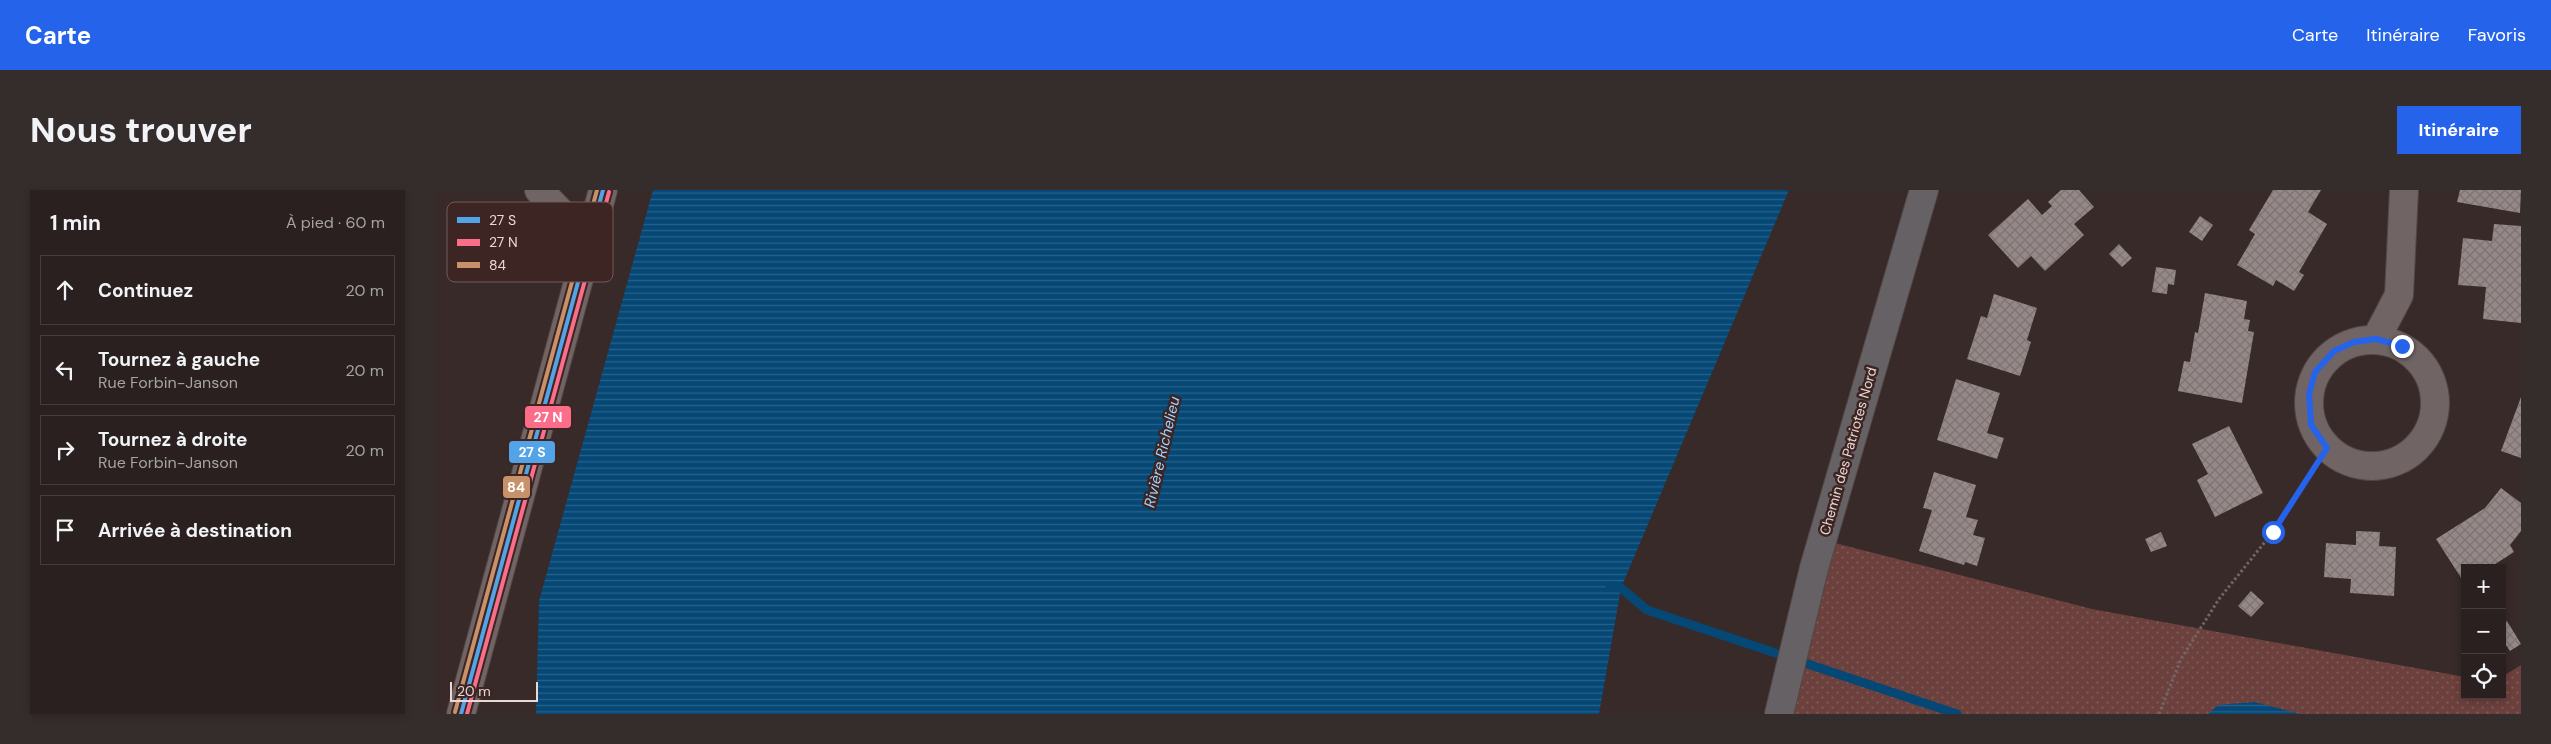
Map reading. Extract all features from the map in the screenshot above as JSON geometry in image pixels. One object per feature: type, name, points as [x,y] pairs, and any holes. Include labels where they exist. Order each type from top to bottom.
[{"type":"main road","name":"Chemin des Patriotes Nord","points":[[1779,714],[1814,568],[1924,190]]},
{"type":"street","points":[[539,190],[551,202]]},
{"type":"street","points":[[599,202],[603,190]]},
{"type":"street","points":[[2376,339],[2399,295],[2404,190]]},
{"type":"street","points":[[461,714],[577,282]]},
{"type":"street","points":[[2376,339],[2402,346],[2419,360],[2433,384],[2436,406],[2431,428],[2423,442],[2406,457],[2390,464],[2367,466],[2349,463],[2327,448],[2311,425],[2309,394],[2315,372],[2334,351],[2354,342],[2376,339]]},
{"type":"path","points":[[2159,714],[2181,659],[2219,599],[2273,532],[2327,448]]},
{"type":"shaded area","points":[[1835,543],[2092,609],[2461,676],[2461,699],[2506,699],[2506,674],[2521,665],[2521,714],[1792,714]]},
{"type":"water","name":"Rivière Richelieu","points":[[653,190],[1789,190],[1621,588],[1599,714],[536,714],[539,601]]},
{"type":"water","points":[[2255,702],[2300,714],[2208,714],[2218,705]]},
{"type":"building","points":[[2061,190],[2079,190],[2094,207],[2074,224],[2084,235],[2045,271],[2031,256],[2018,268],[1988,235],[2028,199],[2042,215],[2052,206],[2048,202]]},
{"type":"building","points":[[2273,190],[2321,190],[2308,212],[2327,224],[2299,272],[2304,275],[2294,291],[2276,280],[2273,286],[2237,265],[2255,234],[2249,230]]},
{"type":"building","points":[[2460,190],[2521,190],[2520,213],[2457,202]]},
{"type":"building","points":[[2200,216],[2213,225],[2202,241],[2189,232]]},
{"type":"building","points":[[2494,224],[2521,226],[2521,323],[2483,319],[2486,287],[2458,285],[2463,238],[2492,241]]},
{"type":"building","points":[[2119,244],[2132,258],[2122,267],[2109,254]]},
{"type":"building","points":[[2156,267],[2176,270],[2174,285],[2168,284],[2167,294],[2152,292]]},
{"type":"building","points":[[2205,293],[2247,301],[2244,319],[2250,320],[2248,331],[2254,332],[2242,403],[2178,391],[2184,361],[2190,362],[2195,332],[2198,333]]},
{"type":"building","points":[[1994,294],[2037,308],[2027,340],[2031,342],[2020,376],[1967,359],[1981,316],[1987,318]]},
{"type":"building","points":[[1956,379],[2000,393],[1987,433],[2004,438],[1997,459],[1937,440]]},
{"type":"building","points":[[2521,397],[2521,458],[2501,451]]},
{"type":"building","points":[[2229,426],[2263,493],[2215,517],[2197,480],[2208,474],[2192,444]]},
{"type":"building","points":[[1934,472],[1976,485],[1966,517],[1978,520],[1973,535],[1985,538],[1977,566],[1965,562],[1964,565],[1919,551],[1932,510],[1923,508]]},
{"type":"building","points":[[2501,488],[2521,503],[2521,531],[2510,545],[2514,552],[2495,564],[2461,564],[2461,578],[2436,539],[2485,508]]},
{"type":"building","points":[[2356,531],[2380,532],[2379,546],[2396,547],[2394,596],[2350,593],[2351,579],[2324,577],[2326,543],[2356,545]]},
{"type":"building","points":[[2161,532],[2167,546],[2151,552],[2145,539]]},
{"type":"building","points":[[2251,591],[2264,603],[2251,617],[2238,606]]},
{"type":"building","points":[[2506,622],[2521,644],[2510,651],[2506,645]]},
{"type":"waterway","points":[[1610,586],[1621,588],[1647,610],[1957,714]]},
{"type":"transit line","name":"84","points":[[594,202],[597,190]]},
{"type":"transit line","points":[[600,202],[603,190]]},
{"type":"transit line","points":[[606,202],[609,192]]},
{"type":"transit line","name":"84","points":[[455,712],[572,282]]},
{"type":"transit line","points":[[461,714],[578,282]]},
{"type":"transit line","points":[[467,714],[585,282]]},
{"type":"route","points":[[2273,532],[2327,448],[2311,425],[2309,394],[2315,372],[2334,351],[2354,342],[2376,339],[2402,346]]}]
